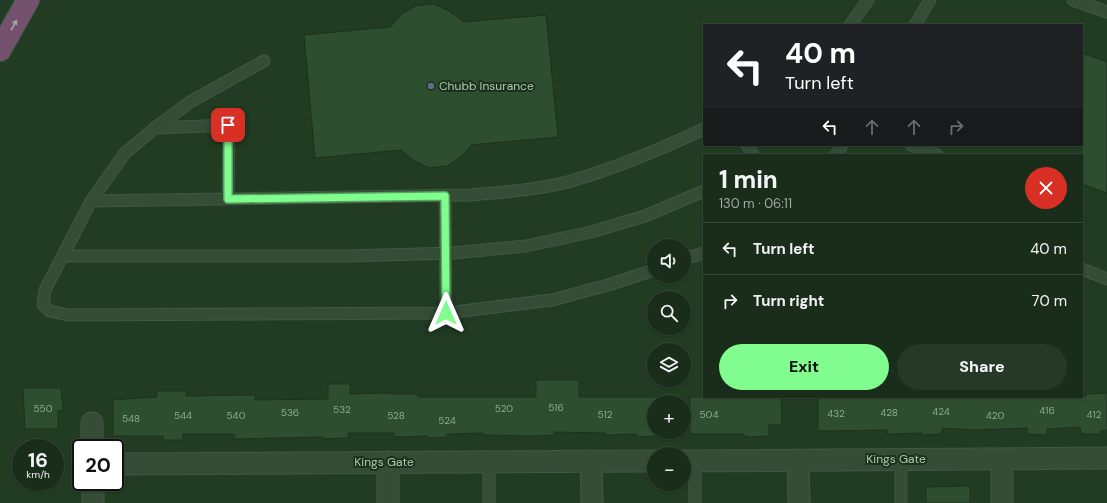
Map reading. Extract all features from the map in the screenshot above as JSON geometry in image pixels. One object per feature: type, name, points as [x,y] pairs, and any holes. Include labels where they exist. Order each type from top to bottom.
[{"type":"highway","points":[[0,50],[28,0]]},
{"type":"street","points":[[92,423],[92,439]]},
{"type":"street","name":"Kings Gate","points":[[691,460],[1107,458]]},
{"type":"street","points":[[1002,459],[1002,503]]},
{"type":"street","points":[[798,460],[799,503]]},
{"type":"street","points":[[591,461],[592,503]]},
{"type":"street","name":"Kings Gate","points":[[124,464],[647,461]]},
{"type":"street","points":[[388,462],[388,503]]},
{"type":"street","points":[[93,491],[93,503]]},
{"type":"lane","points":[[851,24],[868,0]]},
{"type":"lane","points":[[916,24],[930,0]]},
{"type":"lane","points":[[1073,0],[1107,12]]},
{"type":"lane","points":[[264,61],[190,102],[125,153],[91,201],[45,290],[43,305],[50,312],[68,315],[446,313],[552,300],[608,285],[647,272]]},
{"type":"lane","points":[[155,128],[228,125],[228,199]]},
{"type":"lane","points":[[91,201],[445,196],[520,190],[570,181],[665,147],[703,129]]},
{"type":"lane","points":[[914,146],[934,154]]},
{"type":"lane","points":[[63,256],[346,256],[445,253],[526,246],[591,232],[645,216],[703,191]]},
{"type":"lane","points":[[445,196],[446,313]]},
{"type":"lane","points":[[691,258],[703,253]]},
{"type":"lane","points":[[1083,270],[1107,278]]},
{"type":"lane","points":[[901,459],[901,503]]},
{"type":"lane","points":[[489,462],[489,503]]},
{"type":"lane","points":[[691,469],[695,503]]},
{"type":"building","name":"Chubb Insurance","points":[[433,4],[449,11],[463,22],[546,15],[558,137],[471,145],[461,157],[447,166],[429,168],[413,160],[401,150],[315,158],[304,35],[390,27],[402,14],[415,6]]},
{"type":"building","points":[[1083,53],[1107,62],[1107,193],[1083,184]]},
{"type":"building","points":[[536,380],[579,380],[579,397],[647,397],[647,436],[637,437],[637,434],[606,435],[605,433],[554,432],[554,435],[534,436],[485,435],[483,433],[447,434],[447,437],[427,438],[427,436],[394,437],[394,433],[348,433],[348,438],[323,439],[323,437],[235,439],[234,434],[183,434],[183,440],[163,440],[163,436],[113,436],[113,400],[157,397],[157,391],[186,391],[186,396],[255,395],[255,400],[328,399],[328,384],[350,384],[350,394],[391,393],[413,394],[418,395],[418,397],[536,397]]},
{"type":"building","points":[[23,388],[61,388],[63,410],[58,411],[58,429],[25,429]]},
{"type":"building","points":[[1107,393],[1107,430],[1101,431],[1101,434],[1081,434],[1080,427],[1047,429],[1047,435],[1027,434],[1027,428],[976,430],[942,428],[942,434],[922,435],[922,433],[887,434],[888,430],[818,431],[818,398],[1083,398],[1086,394]]},
{"type":"building","points":[[691,397],[781,398],[782,425],[769,425],[769,436],[748,437],[742,434],[691,434]]},
{"type":"building","points":[[970,486],[970,503],[926,503],[926,487]]},
{"type":"place","name":"Chubb Insurance","points":[[431,86]]},
{"type":"route","points":[[228,125],[228,199],[445,196],[446,313]]}]
